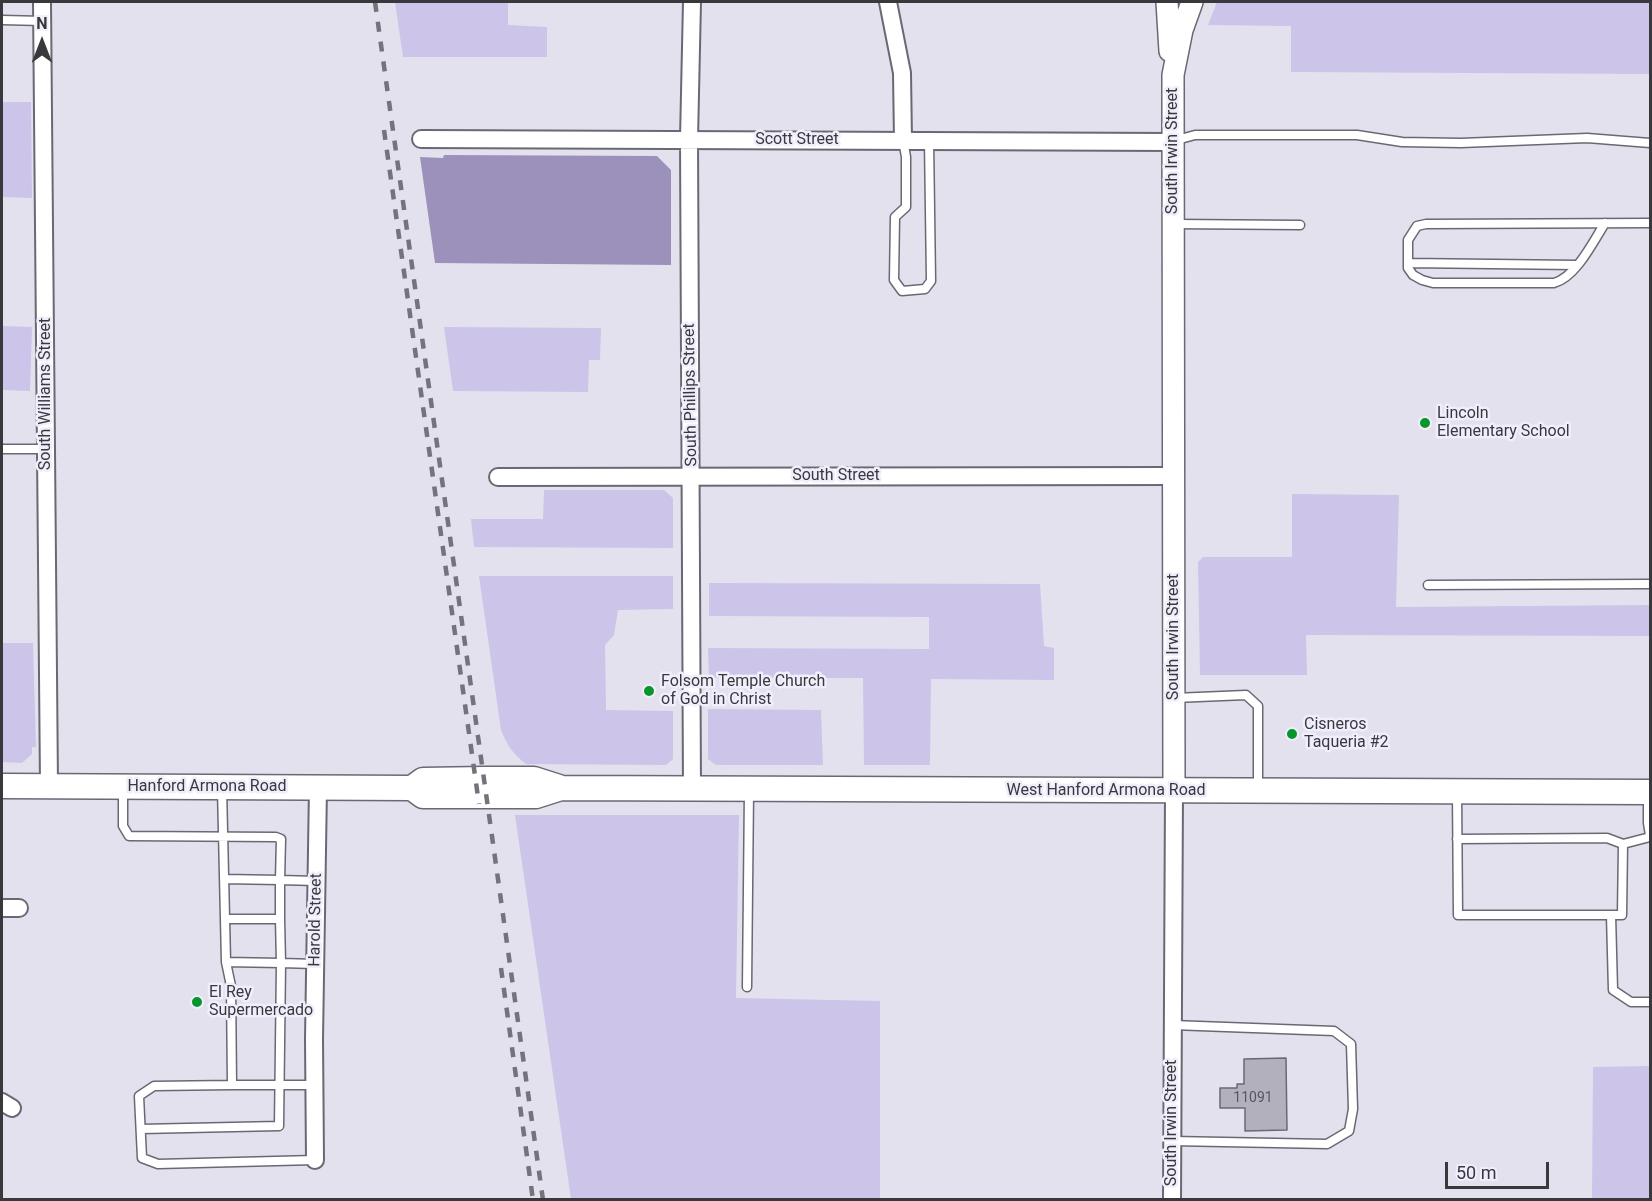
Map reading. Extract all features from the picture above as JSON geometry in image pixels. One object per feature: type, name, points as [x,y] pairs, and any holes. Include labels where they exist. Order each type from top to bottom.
[{"type":"main road","name":"Hanford Armona Road","points":[[2,786],[411,788],[423,780],[534,779],[561,788]]},
{"type":"main road","name":"West Hanford Armona Road","points":[[561,788],[1649,792]]},
{"type":"street","name":"South Williams Street","points":[[42,2],[49,786]]},
{"type":"street","name":"South Phillips Street","points":[[692,2],[689,139],[692,789]]},
{"type":"street","points":[[888,2],[902,73],[903,140]]},
{"type":"street","points":[[1167,2],[1173,75]]},
{"type":"street","points":[[1173,75],[1180,36],[1192,2]]},
{"type":"street","name":"South Irwin Street","points":[[1172,1200],[1173,75]]},
{"type":"street","name":"Scott Street","points":[[422,139],[1173,141]]},
{"type":"street","name":"South Street","points":[[498,477],[1174,476]]},
{"type":"street","name":"Harold Street","points":[[315,1160],[318,787]]},
{"type":"street","points":[[2,908],[19,908]]},
{"type":"lane","points":[[2,20],[43,21]]},
{"type":"lane","points":[[1173,141],[1195,135],[1357,135],[1402,142],[1587,138],[1650,143]]},
{"type":"lane","points":[[903,140],[906,157],[906,207],[895,217],[894,280],[902,291],[916,292],[926,289],[930,281],[929,140]]},
{"type":"lane","points":[[1605,223],[1576,265],[1562,281],[1554,283],[1433,283],[1413,275],[1408,263],[1408,240],[1417,226],[1426,224],[1605,223],[1650,223]]},
{"type":"lane","points":[[1173,224],[1300,225]]},
{"type":"lane","points":[[1408,263],[1576,265]]},
{"type":"lane","points":[[2,450],[46,449]]},
{"type":"lane","points":[[1428,585],[1650,584]]},
{"type":"lane","points":[[1174,698],[1246,695],[1258,706],[1258,791]]},
{"type":"lane","points":[[123,787],[123,826],[129,836],[281,839],[279,1126],[274,1128],[141,1129]]},
{"type":"lane","points":[[222,787],[226,962],[231,986],[232,1085]]},
{"type":"lane","points":[[747,987],[749,789]]},
{"type":"lane","points":[[1457,792],[1458,915],[1622,915],[1623,844]]},
{"type":"lane","points":[[1457,839],[1607,838],[1623,844],[1650,836],[1649,792]]},
{"type":"lane","points":[[224,879],[316,881]]},
{"type":"lane","points":[[1611,915],[1613,990],[1631,1002],[1650,1002]]},
{"type":"lane","points":[[225,919],[280,919]]},
{"type":"lane","points":[[226,962],[315,964]]},
{"type":"lane","points":[[1172,1025],[1334,1031],[1351,1044],[1353,1109],[1349,1131],[1327,1144],[1172,1141]]},
{"type":"lane","points":[[315,1085],[154,1086],[139,1096],[142,1158],[158,1164],[315,1160]]},
{"type":"shaded area","points":[[395,2],[508,2],[508,25],[547,27],[547,57],[403,57]]},
{"type":"shaded area","points":[[1217,2],[1650,2],[1650,74],[1291,72],[1291,26],[1208,25]]},
{"type":"shaded area","points":[[2,102],[31,102],[32,198],[2,197]]},
{"type":"shaded area","points":[[444,155],[657,156],[671,170],[671,265],[435,263],[420,157],[443,158]]},
{"type":"shaded area","points":[[2,326],[32,327],[30,391],[2,390]]},
{"type":"shaded area","points":[[444,327],[601,328],[600,360],[589,360],[588,392],[453,391]]},
{"type":"shaded area","points":[[544,490],[664,490],[673,498],[673,548],[474,547],[471,519],[543,519]]},
{"type":"shaded area","points":[[1292,494],[1399,495],[1396,607],[1650,605],[1650,636],[1306,635],[1307,675],[1200,675],[1198,562],[1203,557],[1292,557]]},
{"type":"shaded area","points":[[479,576],[673,576],[673,609],[618,610],[614,635],[605,645],[606,710],[673,711],[673,759],[666,765],[526,764],[517,757],[501,730]]},
{"type":"shaded area","points":[[709,583],[1040,584],[1044,646],[1054,648],[1054,680],[931,679],[930,765],[864,765],[863,678],[709,678],[708,648],[929,649],[929,617],[709,616]]},
{"type":"shaded area","points":[[2,643],[33,643],[36,747],[32,747],[32,754],[22,763],[2,762]]},
{"type":"shaded area","points":[[708,709],[821,710],[823,765],[716,765],[708,759]]},
{"type":"shaded area","points":[[515,815],[739,815],[736,998],[880,1001],[880,1199],[571,1199]]},
{"type":"shaded area","points":[[1650,1066],[1650,1199],[1592,1199],[1593,1067]]},
{"type":"building","points":[[1286,1058],[1287,1130],[1245,1131],[1245,1108],[1220,1108],[1220,1088],[1237,1088],[1237,1084],[1244,1084],[1244,1059]]},
{"type":"railway","points":[[375,2],[543,1200]]},
{"type":"railway","points":[[384,130],[479,804]]},
{"type":"railway","points":[[501,968],[533,1200]]},
{"type":"place","name":"Lincoln Elementary School","points":[[1425,423]]},
{"type":"place","name":"Folsom Temple Church of God in Christ","points":[[649,691]]},
{"type":"place","name":"Cisneros Taqueria #2","points":[[1292,734]]},
{"type":"place","name":"El Rey Supermercado","points":[[197,1002]]}]
